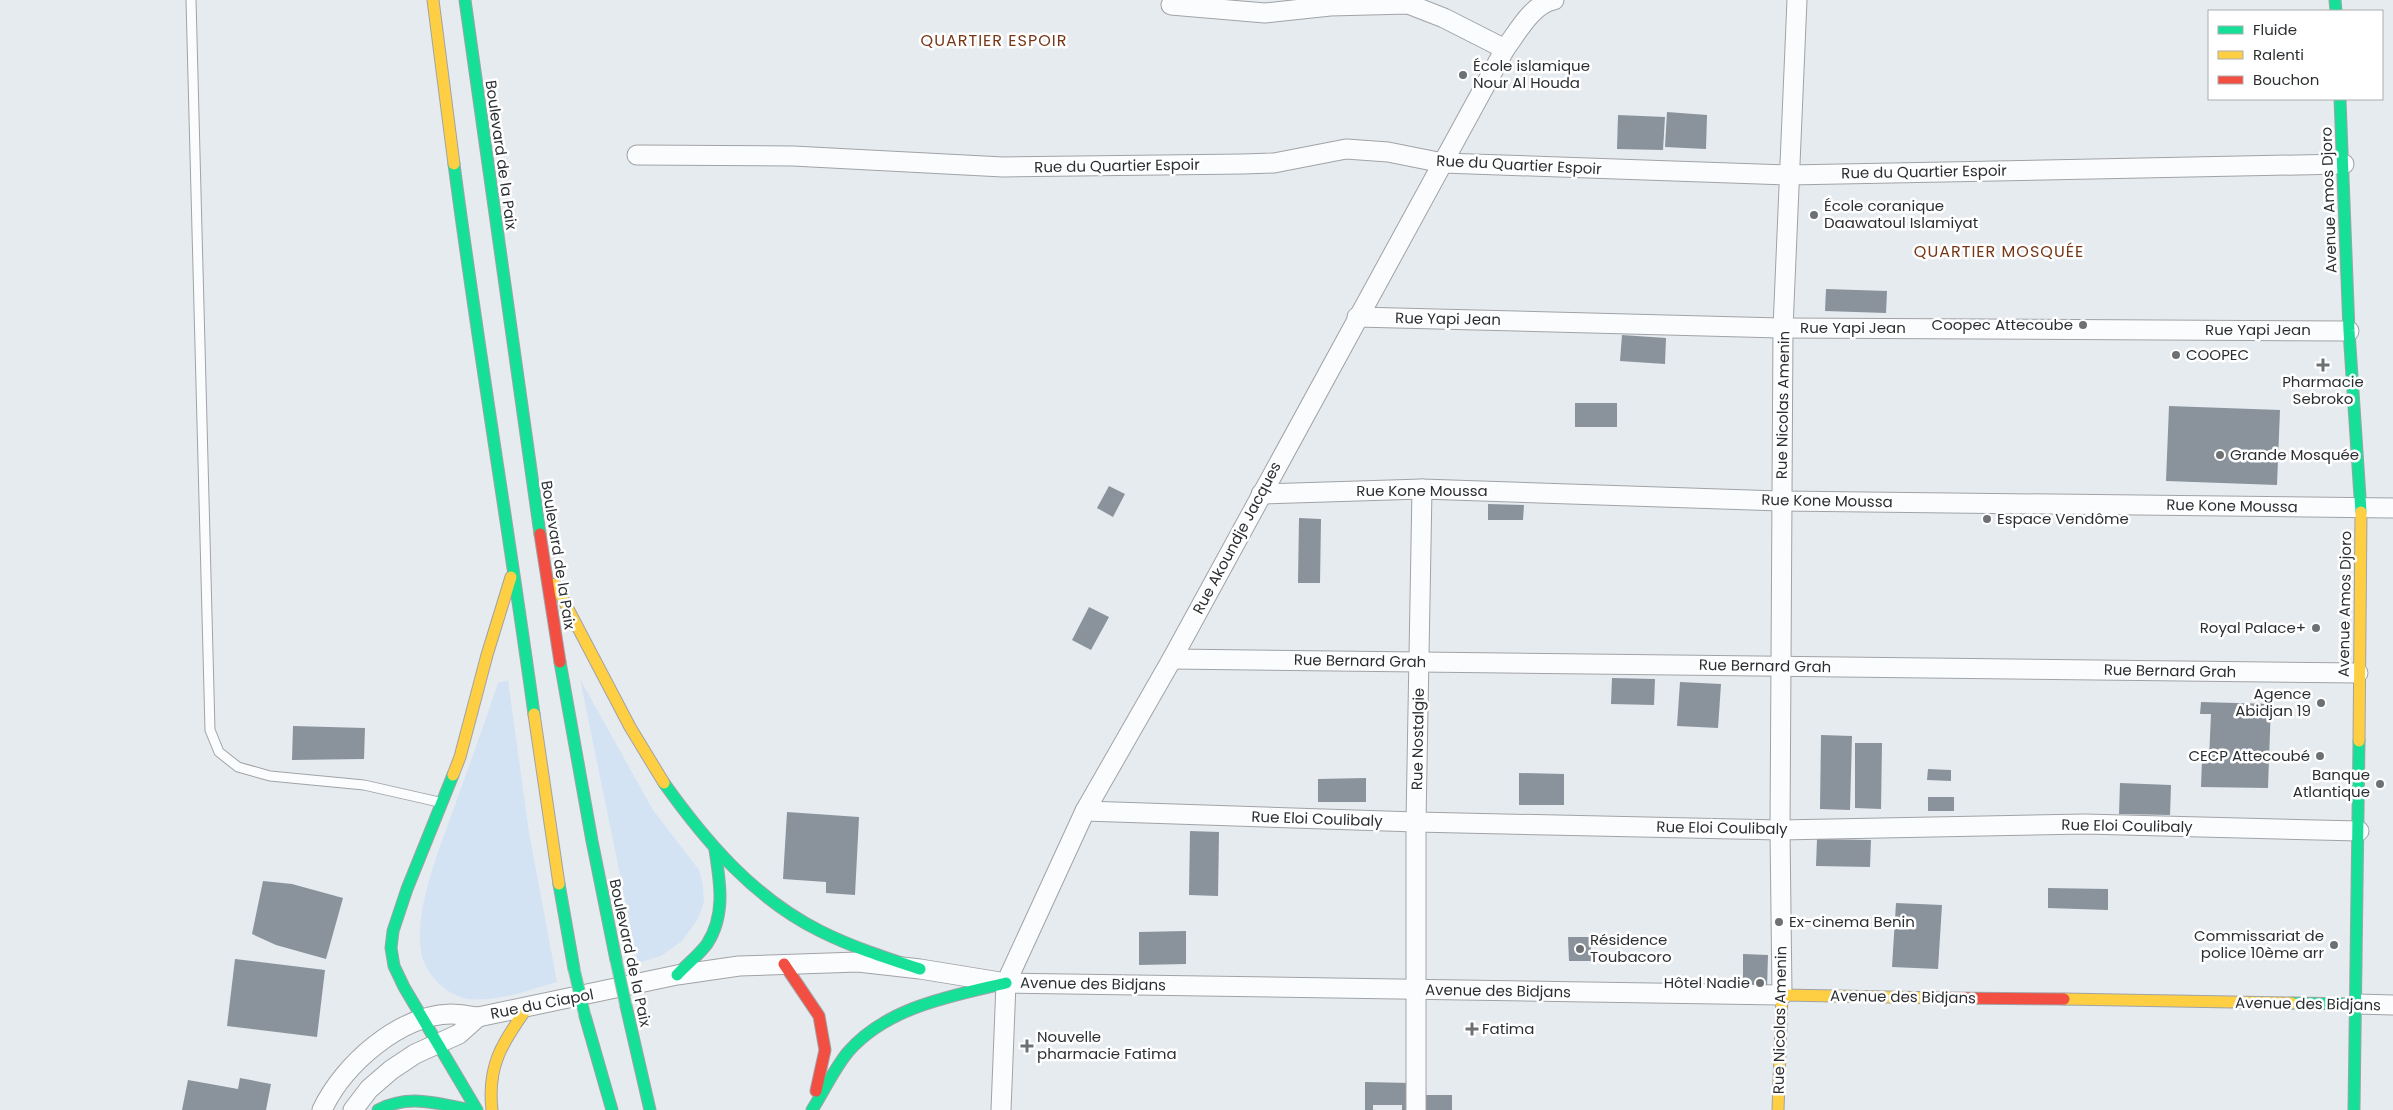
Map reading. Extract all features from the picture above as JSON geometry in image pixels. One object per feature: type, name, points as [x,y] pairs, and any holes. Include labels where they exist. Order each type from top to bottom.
[{"type":"main road","points":[[433,0],[471,294],[514,566],[549,824],[574,969],[585,1016],[612,1110]]},
{"type":"main road","name":"Boulevard de la Paix","points":[[465,0],[503,286],[544,563],[586,820],[650,1110]]},
{"type":"main road","name":"Avenue Amos Djoro","points":[[2340,100],[2349,330],[2361,508],[2358,673],[2357,1004],[2354,1110]]},
{"type":"main road","points":[[544,563],[614,699],[641,746],[676,798],[715,850],[765,896],[808,924],[858,947],[920,969]]},
{"type":"main road","points":[[477,1110],[397,973],[391,948],[393,930],[407,889],[460,757],[514,566]]},
{"type":"main road","points":[[676,975],[707,944],[717,919],[722,894],[715,850]]},
{"type":"main road","points":[[784,964],[811,1002],[819,1016],[823,1030],[825,1050],[812,1110]]},
{"type":"main road","points":[[812,1110],[849,1052],[874,1030],[901,1012],[950,996],[1006,983]]},
{"type":"main road","name":"Avenue des Bidjans","points":[[1782,995],[2357,1004]]},
{"type":"main road","name":"Rue Nicolas Amenin","points":[[1778,1110],[1782,995]]},
{"type":"main road","points":[[492,1110],[489,1093],[492,1064],[508,1034],[528,1008]]},
{"type":"main road","points":[[378,1110],[401,1100],[418,1100],[470,1110]]},
{"type":"street","name":"Rue Akoundje Jacques","points":[[1001,1110],[1006,983],[1086,811],[1172,659],[1506,49],[1529,16],[1554,0]]},
{"type":"street","name":"Rue Nicolas Amenin","points":[[1782,995],[1780,666],[1783,328],[1797,0]]},
{"type":"street","points":[[1171,5],[1265,13],[1330,6],[1408,4],[1444,18],[1506,49]]},
{"type":"street","name":"Rue du Quartier Espoir","points":[[637,156],[793,156],[1003,167],[1233,165],[1274,163],[1346,148],[1388,152],[1443,163],[1789,175],[2344,164]]},
{"type":"street","name":"Rue Yapi Jean","points":[[1358,317],[1783,328],[2349,330]]},
{"type":"street","name":"Rue Kone Moussa","points":[[1261,494],[1422,489],[1782,501],[2393,508]]},
{"type":"street","name":"Rue Nostalgie","points":[[1416,1110],[1418,990],[1416,822],[1422,489]]},
{"type":"street","name":"Rue Bernard Grah","points":[[1172,659],[2358,673]]},
{"type":"street","name":"Rue Eloi Coulibaly","points":[[1086,811],[1416,822],[1780,830],[2085,824],[2359,831]]},
{"type":"street","name":"Avenue des Bidjans","points":[[606,991],[676,975],[739,966],[858,962],[920,969],[1006,983],[1782,995]]},
{"type":"street","name":"Rue du Ciapol","points":[[322,1110],[347,1071],[366,1053],[394,1032],[423,1020],[449,1014],[478,1016],[528,1008],[606,991]]},
{"type":"street","name":"Avenue des Bidjans","points":[[2357,1004],[2393,1005]]},
{"type":"street","name":"Rue du Ciapol","points":[[353,1110],[369,1089],[391,1070],[437,1042],[459,1034],[478,1016]]},
{"type":"lane","points":[[191,0],[210,730],[219,752],[238,767],[270,776],[364,785],[442,803]]},
{"type":"shaded area","points":[[580,679],[653,810],[699,870],[703,885],[704,902],[698,919],[682,941],[661,956],[638,963]]},
{"type":"shaded area","points":[[508,680],[529,832],[557,982],[503,997],[469,999],[460,997],[444,988],[431,975],[421,951],[421,916],[436,857],[498,683]]},
{"type":"building","points":[[1667,112],[1707,115],[1706,149],[1665,147]]},
{"type":"building","points":[[1618,115],[1665,117],[1663,150],[1617,149]]},
{"type":"building","points":[[1826,289],[1887,291],[1886,313],[1825,311]]},
{"type":"building","points":[[1622,335],[1666,338],[1665,364],[1620,361]]},
{"type":"building","points":[[1575,403],[1617,403],[1617,427],[1575,427]]},
{"type":"building","points":[[2169,406],[2280,410],[2277,485],[2166,481]]},
{"type":"building","points":[[1109,486],[1125,494],[1113,517],[1097,508]]},
{"type":"building","points":[[1488,504],[1524,505],[1523,520],[1488,520]]},
{"type":"building","points":[[1299,518],[1321,519],[1320,583],[1298,583]]},
{"type":"building","points":[[1089,607],[1109,617],[1091,650],[1072,640]]},
{"type":"building","points":[[1612,678],[1655,679],[1654,705],[1611,704]]},
{"type":"building","points":[[1680,682],[1721,684],[1718,728],[1677,726]]},
{"type":"building","points":[[2201,702],[2271,704],[2268,788],[2201,787],[2202,759],[2209,759],[2211,714],[2200,714]]},
{"type":"building","points":[[293,726],[365,728],[364,759],[292,760]]},
{"type":"building","points":[[1821,735],[1852,736],[1850,810],[1820,809]]},
{"type":"building","points":[[1855,743],[1882,743],[1881,809],[1855,808]]},
{"type":"building","points":[[1928,769],[1951,770],[1951,781],[1927,780]]},
{"type":"building","points":[[1519,773],[1564,774],[1564,805],[1519,805]]},
{"type":"building","points":[[1366,778],[1366,802],[1318,802],[1318,779]]},
{"type":"building","points":[[2120,783],[2171,785],[2170,815],[2119,814]]},
{"type":"building","points":[[1928,797],[1954,797],[1954,811],[1928,811]]},
{"type":"building","points":[[787,812],[859,817],[855,895],[826,893],[826,882],[783,879]]},
{"type":"building","points":[[1190,831],[1219,832],[1218,896],[1189,895]]},
{"type":"building","points":[[1817,839],[1871,840],[1870,867],[1816,866]]},
{"type":"building","points":[[263,881],[292,884],[343,898],[326,959],[276,945],[252,934]]},
{"type":"building","points":[[2048,888],[2108,889],[2108,910],[2048,908]]},
{"type":"building","points":[[1896,903],[1942,905],[1938,969],[1892,967]]},
{"type":"building","points":[[1186,931],[1186,964],[1139,965],[1139,932]]},
{"type":"building","name":"Résidence Toubacoro","points":[[1568,937],[1591,937],[1591,961],[1569,961]]},
{"type":"building","points":[[1743,954],[1768,955],[1767,989],[1743,989]]},
{"type":"building","points":[[235,959],[325,970],[317,1037],[227,1026]]},
{"type":"building","points":[[240,1078],[271,1084],[266,1110],[182,1110],[188,1080],[238,1089]]},
{"type":"building","points":[[1365,1082],[1411,1083],[1410,1110],[1402,1110],[1402,1105],[1373,1105],[1373,1110],[1365,1110]]},
{"type":"building","points":[[1422,1095],[1452,1095],[1452,1110],[1422,1110]]},
{"type":"traffic: fast","points":[[465,0],[540,534]]},
{"type":"traffic: fast","points":[[2335,0],[2336,10]]},
{"type":"traffic: fast","points":[[2340,100],[2349,331],[2361,512]]},
{"type":"traffic: fast","points":[[454,164],[534,714]]},
{"type":"traffic: fast","points":[[560,662],[592,841],[616,960]]},
{"type":"traffic: fast","points":[[2354,1110],[2359,741]]},
{"type":"traffic: fast","points":[[453,775],[407,889],[393,931],[391,948],[394,966],[404,987],[477,1110]]},
{"type":"traffic: fast","points":[[664,783],[714,847],[733,867],[796,918],[832,937],[920,969]]},
{"type":"traffic: fast","points":[[677,975],[707,944],[717,922],[720,886],[715,850]]},
{"type":"traffic: fast","points":[[559,884],[574,969]]},
{"type":"traffic: fast","points":[[616,960],[626,1006]]},
{"type":"traffic: fast","points":[[574,969],[585,1016]]},
{"type":"traffic: fast","points":[[812,1110],[848,1052],[881,1024],[921,1005],[1006,983]]},
{"type":"traffic: fast","points":[[2292,1003],[2357,1004]]},
{"type":"traffic: fast","points":[[626,1006],[650,1110]]},
{"type":"traffic: fast","points":[[585,1016],[612,1110]]},
{"type":"traffic: fast","points":[[378,1110],[389,1105],[412,1101],[423,1101],[470,1110]]},
{"type":"traffic: slow","points":[[433,0],[454,164]]},
{"type":"traffic: slow","points":[[2359,741],[2361,512]]},
{"type":"traffic: slow","points":[[453,775],[460,757],[487,655],[511,577]]},
{"type":"traffic: slow","points":[[555,584],[630,727],[664,783]]},
{"type":"traffic: slow","points":[[534,714],[559,884]]},
{"type":"traffic: slow","points":[[1778,1110],[1782,995],[1943,998]]},
{"type":"traffic: slow","points":[[2064,999],[2292,1003]]},
{"type":"traffic: slow","points":[[492,1110],[492,1080],[498,1056],[510,1033],[527,1008]]},
{"type":"traffic: jam","points":[[540,534],[560,662]]},
{"type":"traffic: jam","points":[[784,964],[819,1016],[825,1050],[816,1091]]},
{"type":"traffic: jam","points":[[1943,998],[2064,999]]},
{"type":"place","name":"École islamique Nour Al Houda","points":[[1463,75]]},
{"type":"place","name":"École coranique Daawatoul Islamiyat","points":[[1814,215]]},
{"type":"place","name":"Coopec Attecoube","points":[[2083,325]]},
{"type":"place","name":"COOPEC","points":[[2176,355]]},
{"type":"place","name":"Pharmacie Sebroko","points":[[2323,365]]},
{"type":"place","name":"Grande Mosquée","points":[[2220,455]]},
{"type":"place","name":"Espace Vendôme","points":[[1987,519]]},
{"type":"place","name":"Royal Palace+","points":[[2316,628]]},
{"type":"place","name":"Agence Abidjan 19","points":[[2321,703]]},
{"type":"place","name":"CECP Attecoubé","points":[[2320,756]]},
{"type":"place","name":"Banque Atlantique","points":[[2380,784]]},
{"type":"place","name":"Ex-cinema Benin","points":[[1779,922]]},
{"type":"place","name":"Commissariat de police 10ème arr","points":[[2334,945]]},
{"type":"place","name":"Résidence Toubacoro","points":[[1580,949]]},
{"type":"place","name":"Hôtel Nadie","points":[[1760,983]]},
{"type":"place","name":"Fatima","points":[[1472,1029]]},
{"type":"place","name":"Nouvelle pharmacie Fatima","points":[[1027,1046]]},
{"type":"district","name":"QUARTIER ESPOIR","points":[[994,40]]},
{"type":"district","name":"QUARTIER MOSQUÉE","points":[[1999,251]]}]
